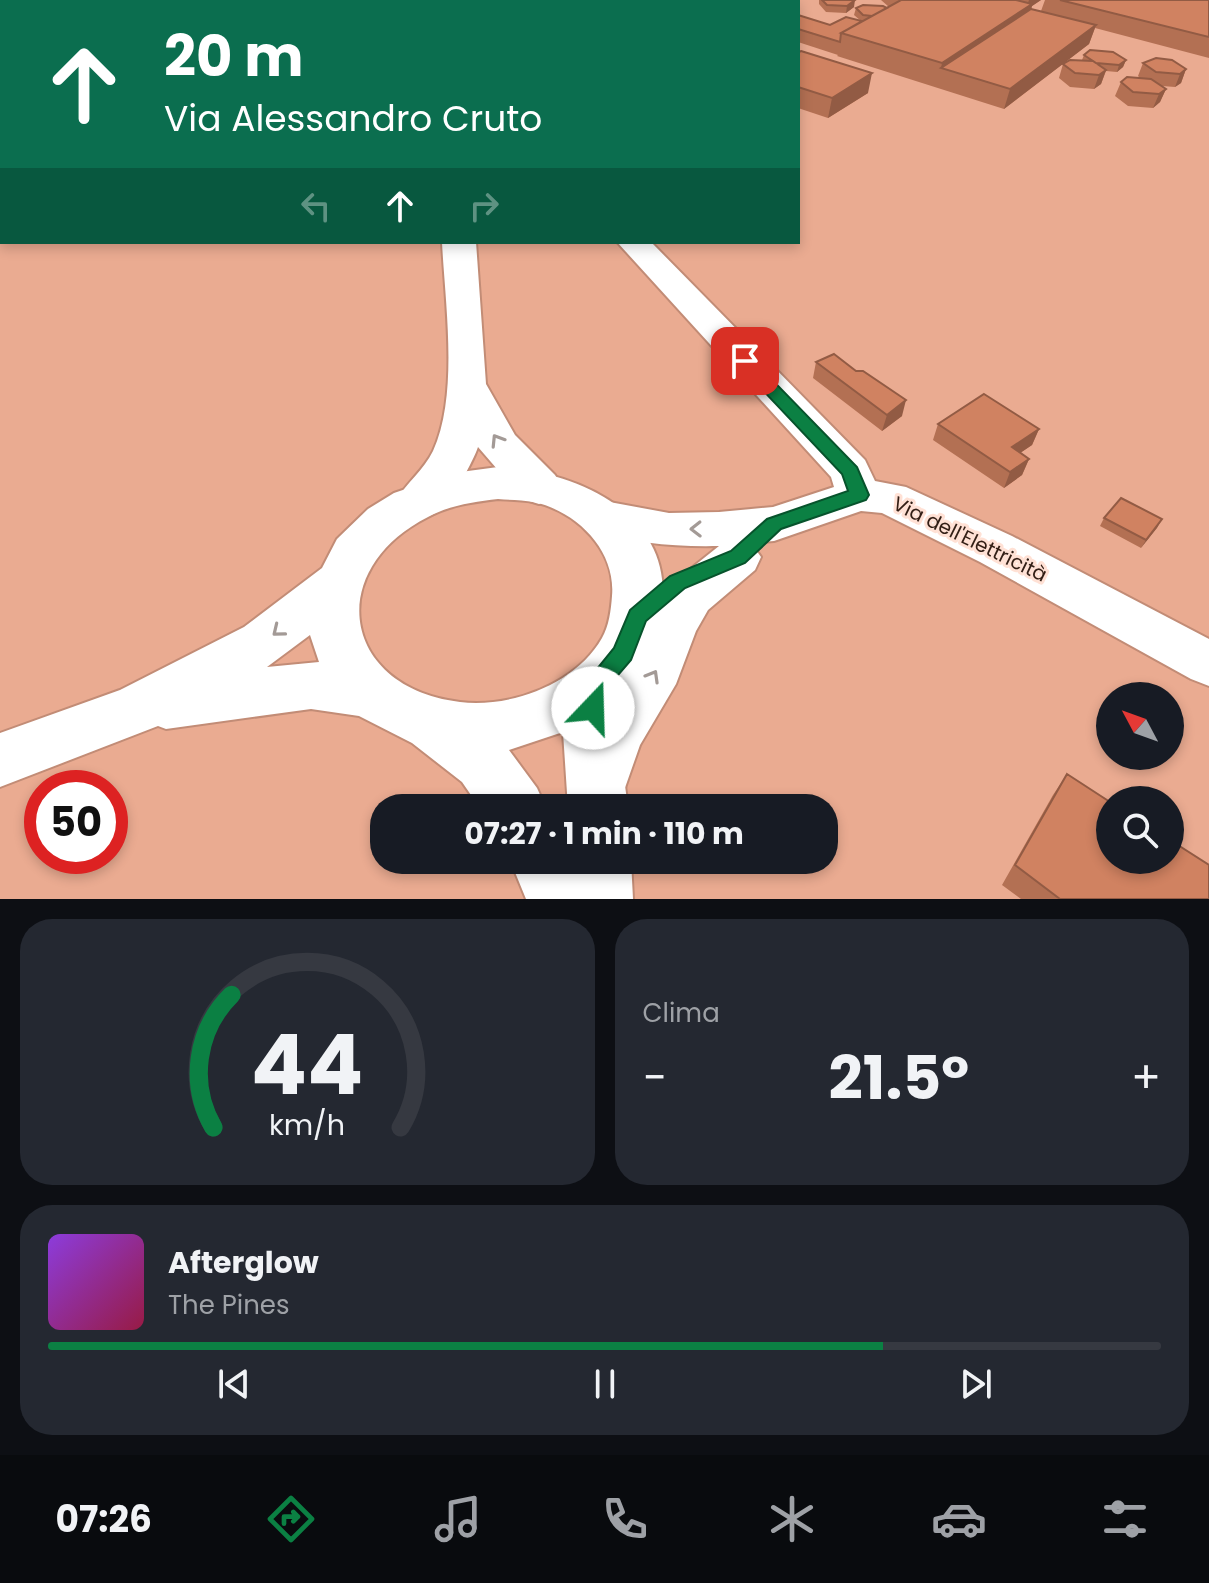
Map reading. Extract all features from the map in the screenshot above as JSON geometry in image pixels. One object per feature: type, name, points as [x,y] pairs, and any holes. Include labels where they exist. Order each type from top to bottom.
[{"type":"main road","points":[[419,501],[440,476],[456,449],[467,386],[459,244]]},
{"type":"main road","points":[[467,386],[499,445],[539,487]]},
{"type":"main road","points":[[498,483],[539,487],[573,499],[604,518],[627,546],[639,580],[638,616],[623,653],[595,685],[547,715],[491,729],[433,726],[396,713],[368,693],[341,659],[332,621],[339,582],[357,549],[385,521],[419,501],[458,487],[498,483]]},
{"type":"main road","points":[[0,760],[139,708],[263,643],[339,582]]},
{"type":"main road","points":[[139,708],[311,685],[368,693]]},
{"type":"main road","points":[[595,685],[591,731],[595,794]]},
{"type":"main road","points":[[433,726],[483,763],[506,794]]},
{"type":"main road","points":[[547,874],[559,899]]},
{"type":"main road","points":[[600,874],[601,899]]},
{"type":"street","points":[[635,244],[850,471],[859,495],[756,540],[678,582],[638,616]]},
{"type":"street","name":"Via dell'Elettricità","points":[[859,495],[874,494],[905,504],[1209,664]]},
{"type":"street","points":[[604,518],[669,530],[756,540]]},
{"type":"street","points":[[598,794],[615,737],[658,668],[672,627],[691,596],[756,540]]},
{"type":"shaded area","points":[[800,0],[1209,0],[1209,899],[0,899],[0,244],[800,244]]},
{"type":"building","points":[[822,0],[855,0],[847,6],[827,5]]},
{"type":"building","points":[[901,0],[1016,0],[1032,4],[942,63],[841,33]]},
{"type":"building","points":[[1060,0],[1209,0],[1209,37]]},
{"type":"building","points":[[863,5],[887,8],[872,16],[863,15],[856,8]]},
{"type":"building","points":[[1031,9],[1096,25],[1010,89],[941,68]]},
{"type":"building","points":[[800,16],[830,25],[846,17],[862,21],[841,33],[840,42],[800,30]]},
{"type":"building","points":[[1090,50],[1113,52],[1126,60],[1119,65],[1096,63],[1084,55]]},
{"type":"building","points":[[800,52],[872,73],[832,98],[800,88]]},
{"type":"building","points":[[1156,58],[1172,60],[1186,69],[1180,74],[1156,72],[1143,63]]},
{"type":"building","points":[[1070,60],[1093,61],[1106,70],[1099,75],[1075,73],[1063,64]]},
{"type":"building","points":[[1127,77],[1151,79],[1166,89],[1159,94],[1133,92],[1121,82]]},
{"type":"building","points":[[834,354],[856,371],[863,371],[906,400],[887,415],[816,362]]},
{"type":"building","points":[[984,394],[1039,429],[1012,447],[1029,459],[1010,472],[938,424]]},
{"type":"building","points":[[1121,498],[1162,519],[1146,540],[1104,518]]},
{"type":"building","points":[[1067,774],[1096,793],[1096,874],[1184,874],[1184,849],[1209,865],[1209,899],[1060,899],[1015,865]]},
{"type":"route","points":[[593,708],[595,685],[623,653],[638,616],[678,582],[738,557],[774,524],[859,495],[850,471],[745,361]]}]
